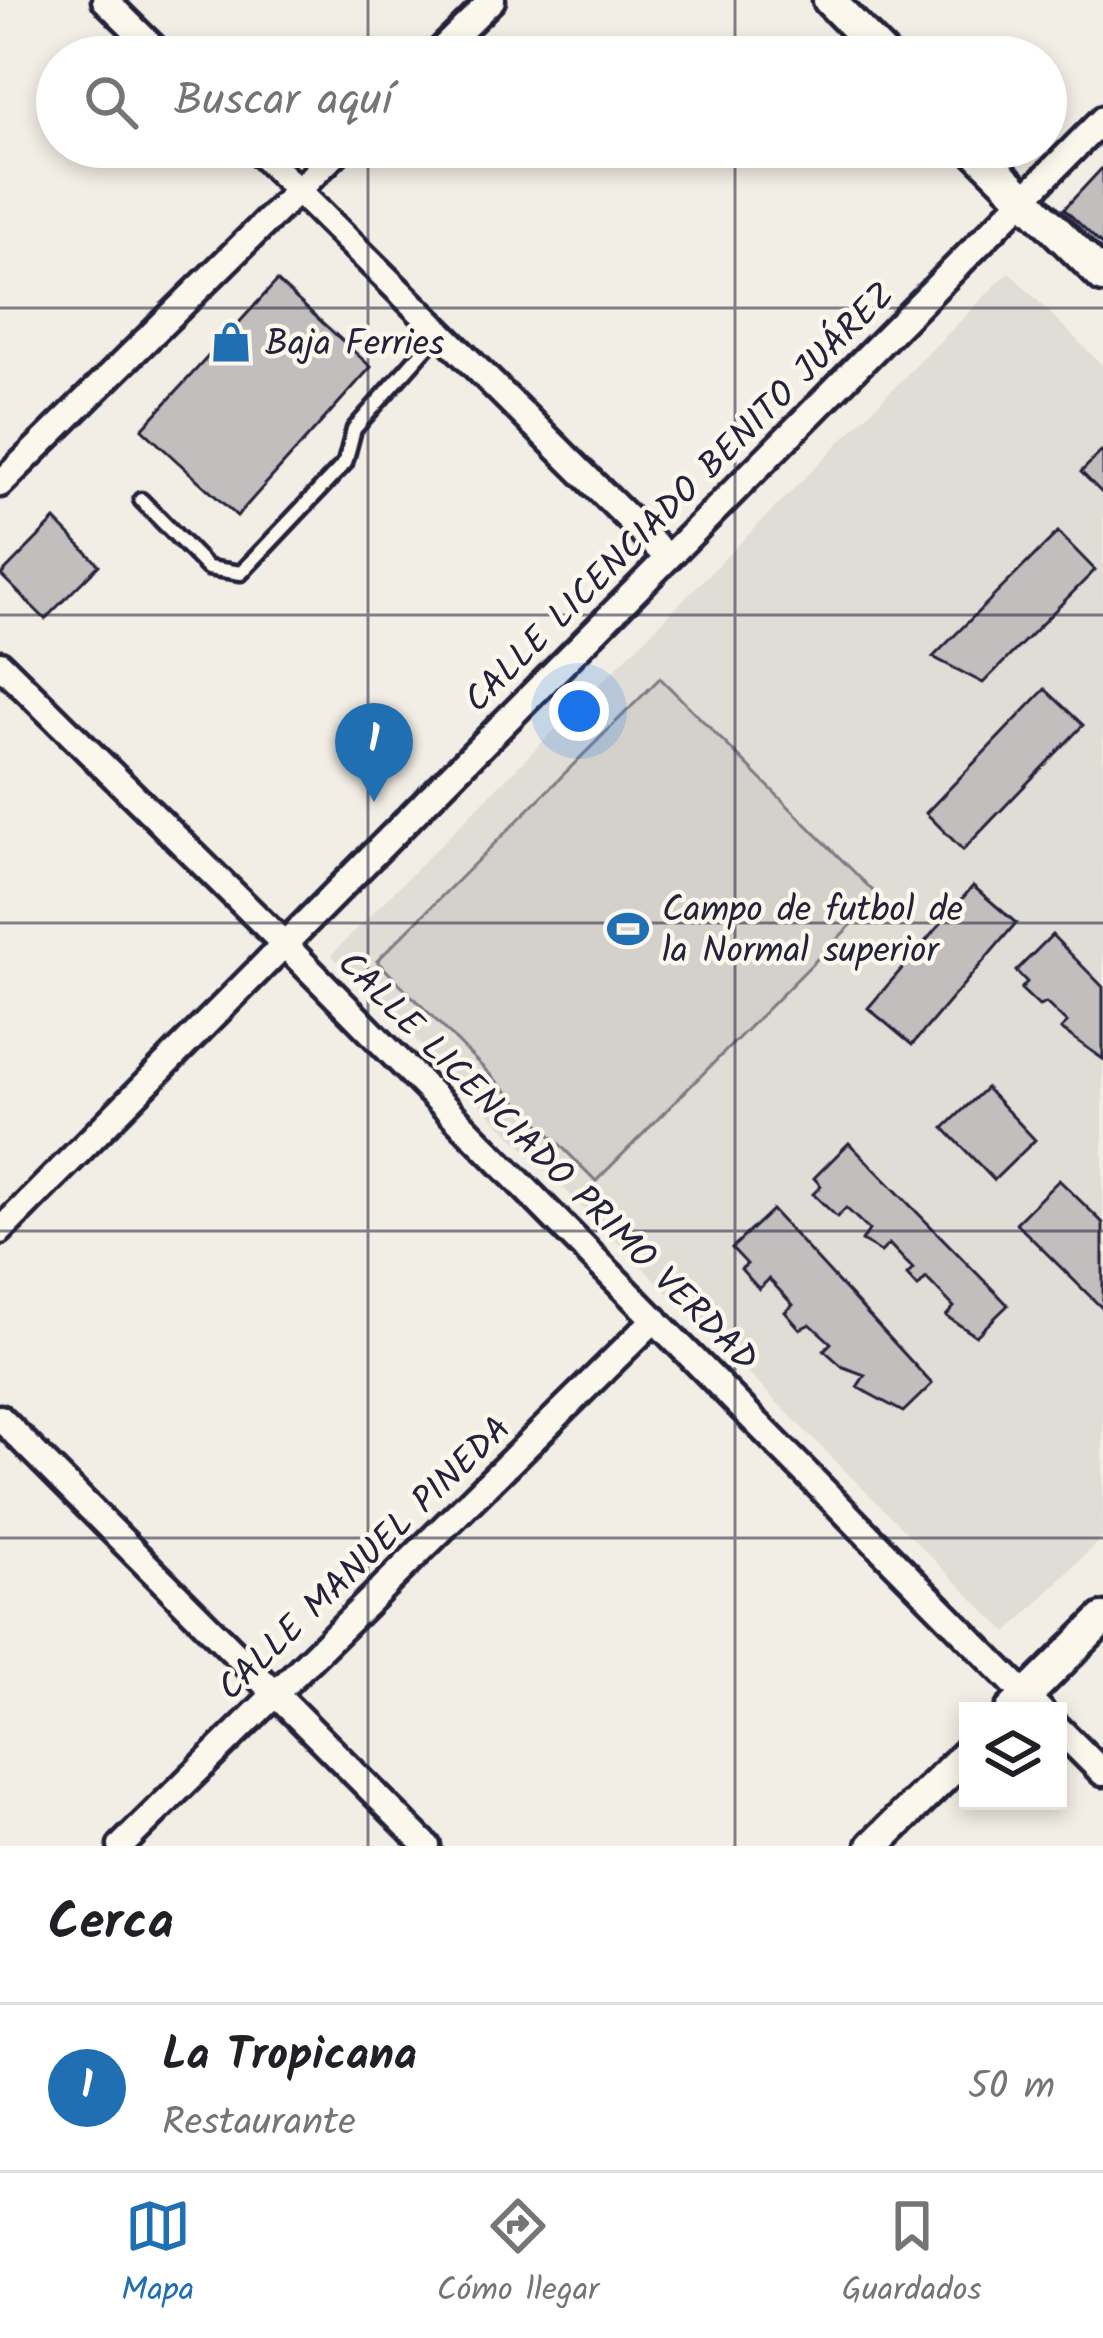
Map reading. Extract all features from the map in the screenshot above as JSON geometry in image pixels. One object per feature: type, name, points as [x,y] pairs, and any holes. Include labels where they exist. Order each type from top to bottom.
[{"type":"street","points":[[106,0],[142,36]]},
{"type":"street","points":[[455,36],[492,0]]},
{"type":"street","points":[[830,0],[865,36]]},
{"type":"street","name":"CALLE LICENCIADO BENITO JUÁREZ","points":[[1067,155],[1103,119]]},
{"type":"street","points":[[275,168],[665,555]]},
{"type":"street","points":[[0,484],[321,168]]},
{"type":"street","points":[[992,168],[1103,277]]},
{"type":"street","name":"CALLE LICENCIADO BENITO JUÁREZ","points":[[0,1231],[665,555],[1055,168]]},
{"type":"street","name":"CALLE LICENCIADO PRIMO VERDAD","points":[[0,664],[656,1319],[1022,1702]]},
{"type":"street","name":"CALLE MANUEL PINEDA","points":[[121,1846],[656,1319]]},
{"type":"street","points":[[0,1418],[427,1846]]},
{"type":"street","points":[[1030,1702],[1103,1618]]},
{"type":"street","points":[[1067,1737],[1103,1773]]},
{"type":"street","points":[[873,1846],[959,1762]]},
{"type":"lane","points":[[141,500],[208,568],[241,573],[345,463],[354,429],[439,333]]},
{"type":"shaded area","points":[[1009,272],[1103,366],[1103,1537],[1007,1633],[331,955]]},
{"type":"shaded area","name":"Campo de futbol de la Normal superior","points":[[660,678],[879,897],[596,1181],[377,961]]},
{"type":"building","points":[[1103,167],[1103,246],[1064,209]]},
{"type":"building","points":[[277,281],[371,367],[237,516],[142,429]]},
{"type":"building","points":[[1103,450],[1103,494],[1081,472]]},
{"type":"building","points":[[55,520],[99,565],[45,619],[1,575]]},
{"type":"building","points":[[1058,532],[1095,570],[983,683],[933,657]]},
{"type":"building","points":[[1045,689],[1083,725],[963,850],[926,813]]},
{"type":"building","points":[[973,886],[1016,923],[912,1045],[868,1008]]},
{"type":"building","points":[[1052,935],[1103,987],[1103,1059],[1061,1029],[1067,1023],[1046,1003],[1039,1006],[1021,989],[1027,982],[1016,971]]},
{"type":"building","points":[[986,1088],[1035,1140],[994,1180],[944,1128]]},
{"type":"building","points":[[849,1143],[1008,1305],[976,1336],[946,1316],[954,1307],[926,1278],[918,1287],[907,1275],[913,1269],[889,1244],[881,1252],[862,1241],[869,1230],[846,1208],[837,1217],[813,1194],[821,1186],[814,1178]]},
{"type":"building","points":[[1059,1180],[1103,1223],[1103,1309],[1016,1223]]},
{"type":"building","points":[[772,1210],[932,1384],[903,1412],[857,1387],[865,1375],[843,1367],[824,1350],[831,1343],[810,1324],[800,1329],[785,1312],[793,1305],[769,1279],[759,1289],[741,1269],[747,1264],[732,1248]]},
{"type":"place","name":"Baja Ferries","points":[[231,342]]},
{"type":"place","name":"La Tropicana","points":[[374,802]]},
{"type":"place","name":"Campo de futbol de la Normal superior","points":[[628,929]]}]
